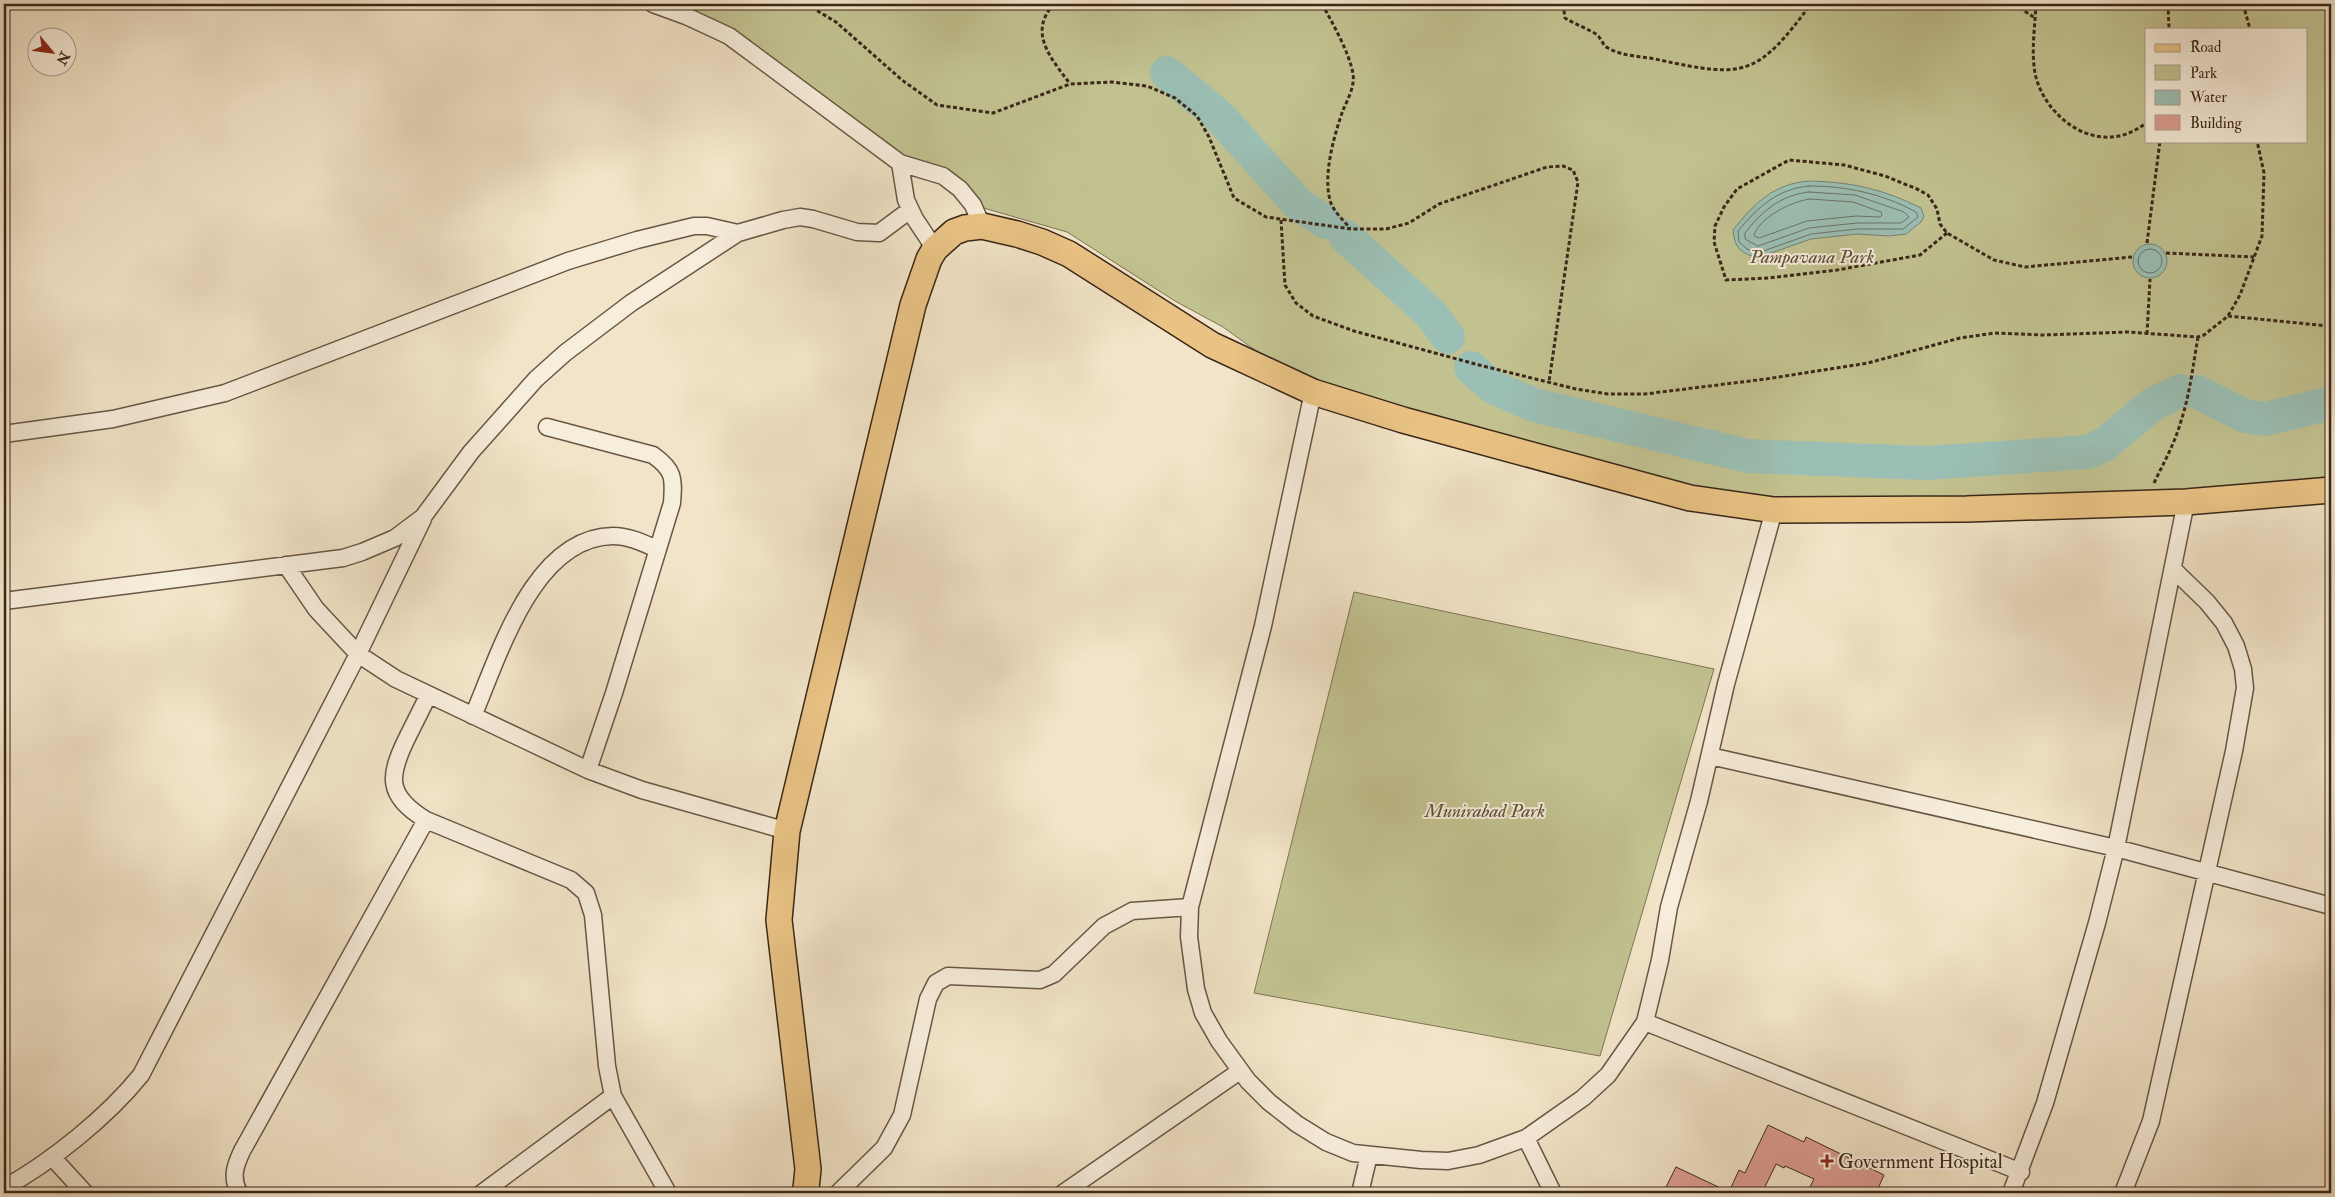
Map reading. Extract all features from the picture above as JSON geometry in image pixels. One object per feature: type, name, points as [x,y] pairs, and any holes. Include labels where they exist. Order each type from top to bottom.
[{"type":"main road","points":[[809,1192],[808,1169],[779,920],[787,831],[921,276],[935,249],[954,232],[965,228],[982,226],[1034,239],[1069,254],[1212,345],[1313,392],[1404,420],[1690,498],[1774,510],[1967,508],[2186,502],[2331,490]]},
{"type":"street","points":[[653,4],[686,16],[729,36],[900,163],[943,176],[960,189],[973,205],[982,226]]},
{"type":"street","points":[[900,163],[906,200],[910,210],[935,249]]},
{"type":"street","points":[[4,1188],[52,1157],[109,1110],[141,1075],[358,654],[423,517],[471,452],[536,380],[564,353],[631,303],[738,233],[800,217],[857,232],[879,233],[910,210]]},
{"type":"street","points":[[4,434],[113,419],[225,392],[568,261],[637,240],[694,226],[707,226],[738,233]]},
{"type":"street","points":[[1313,392],[1263,626],[1190,907],[1189,937],[1196,989],[1203,1013],[1240,1070],[1269,1102],[1304,1128],[1326,1142],[1353,1153],[1448,1161],[1478,1155],[1526,1138],[1583,1098],[1608,1075],[1645,1022],[1660,960],[1669,907],[1710,756],[1726,684],[1774,510]]},
{"type":"street","points":[[547,427],[653,455],[667,465],[674,481],[672,502],[614,693],[588,770]]},
{"type":"street","points":[[2011,1193],[2021,1172],[2048,1093],[2097,923],[2116,848],[2186,502]]},
{"type":"street","points":[[4,601],[343,558],[395,538],[423,517]]},
{"type":"street","points":[[473,716],[520,609],[536,584],[567,550],[589,540],[614,536],[629,538],[658,549]]},
{"type":"street","points":[[286,565],[316,609],[358,654],[396,679],[428,696],[588,770],[642,790],[787,831]]},
{"type":"street","points":[[2123,1193],[2151,1121],[2234,751],[2245,688],[2243,670],[2236,646],[2224,623],[2207,602],[2173,569]]},
{"type":"street","points":[[428,696],[399,754],[393,771],[394,784],[398,795],[410,810],[426,820],[572,880],[586,893],[593,915],[607,1066],[614,1096],[668,1193]]},
{"type":"street","points":[[1710,756],[2116,848],[2206,874],[2331,906]]},
{"type":"street","points":[[239,1193],[234,1184],[234,1168],[242,1151],[426,820]]},
{"type":"street","points":[[838,1193],[884,1148],[902,1115],[928,1000],[936,983],[948,976],[1040,980],[1054,974],[1104,926],[1132,911],[1190,907]]},
{"type":"street","points":[[1645,1022],[2021,1172]]},
{"type":"street","points":[[1063,1193],[1240,1070]]},
{"type":"street","points":[[482,1193],[614,1096]]},
{"type":"street","points":[[1526,1138],[1553,1193]]},
{"type":"street","points":[[1360,1193],[1369,1155]]},
{"type":"street","points":[[52,1157],[85,1193]]},
{"type":"path","points":[[806,4],[836,22],[902,80],[937,105],[993,113],[1070,84],[1112,82],[1147,86],[1175,98],[1197,116],[1209,137],[1234,198],[1266,217],[1351,229],[1386,229],[1410,223],[1439,204],[1548,167],[1563,166],[1572,170],[1578,182],[1549,382]]},
{"type":"path","points":[[1054,4],[1043,25],[1042,39],[1047,53],[1070,84]]},
{"type":"path","points":[[1322,4],[1342,43],[1354,75],[1352,89],[1340,118],[1328,173],[1330,202],[1351,229]]},
{"type":"path","points":[[1562,4],[1565,18],[1598,35],[1606,48],[1625,54],[1707,70],[1729,71],[1750,66],[1764,58],[1793,28],[1811,4]]},
{"type":"path","points":[[2014,4],[2035,18]]},
{"type":"path","points":[[2036,4],[2033,49],[2036,74],[2048,102],[2064,122],[2093,135],[2117,136],[2134,131],[2145,124]]},
{"type":"path","points":[[2168,4],[2170,28]]},
{"type":"path","points":[[2242,4],[2250,28]]},
{"type":"path","points":[[2146,243],[2160,142]]},
{"type":"path","points":[[1282,220],[1286,285],[1296,303],[1313,316],[1389,341],[1549,382],[1608,394],[1645,394],[1868,364],[1960,338],[1995,333],[2043,335],[2128,332],[2198,337],[2204,335],[2228,316],[2240,295],[2262,236],[2264,173],[2256,142]]},
{"type":"path","points":[[1947,233],[1920,255],[1854,268],[1753,280],[1726,280],[1714,242],[1715,226],[1724,206],[1737,189],[1789,160],[1844,164],[1917,188],[1928,195],[1938,209],[1940,224],[1947,233],[1994,260],[2025,267],[2132,258]]},
{"type":"path","points":[[2166,253],[2254,257]]},
{"type":"path","points":[[2148,334],[2150,279]]},
{"type":"path","points":[[2228,316],[2328,326],[2331,324]]},
{"type":"path","points":[[2144,503],[2174,443],[2181,422],[2190,388],[2198,337]]},
{"type":"green space","name":"Pampavana Park","points":[[653,4],[2331,4],[2331,490],[1774,510],[1313,392],[1223,327],[1175,301],[1067,232],[973,205],[960,189],[900,163],[767,63]]},
{"type":"green space","name":"Munirabad Park","points":[[1354,592],[1714,669],[1600,1056],[1254,993]]},
{"type":"water","points":[[1809,181],[1839,183],[1880,191],[1921,208],[1924,216],[1921,222],[1906,234],[1889,236],[1857,234],[1811,239],[1757,258],[1742,252],[1735,242],[1733,230],[1749,211],[1766,196],[1785,186]]},
{"type":"water","points":[[2150,244],[2157,245],[2162,249],[2166,254],[2166,268],[2162,273],[2157,277],[2150,278],[2143,277],[2138,273],[2134,268],[2133,261],[2134,254],[2138,249],[2143,245]]},
{"type":"building","points":[[1768,1125],[1804,1142],[1806,1137],[1884,1175],[1876,1193],[1807,1193],[1814,1179],[1776,1164],[1762,1193],[1663,1193],[1676,1167],[1729,1192],[1739,1170],[1745,1173]]},
{"type":"waterway","points":[[1167,73],[1218,115],[1297,203],[1325,222]]},
{"type":"waterway","points":[[1346,237],[1431,314],[1448,337]]},
{"type":"waterway","points":[[1471,368],[1493,387],[1534,405],[1748,456],[1926,463],[2088,452],[2105,444],[2153,404],[2180,391]]},
{"type":"waterway","points":[[2197,392],[2245,416],[2265,419],[2331,403]]},
{"type":"place","name":"Government Hospital","points":[[1827,1161]]}]
